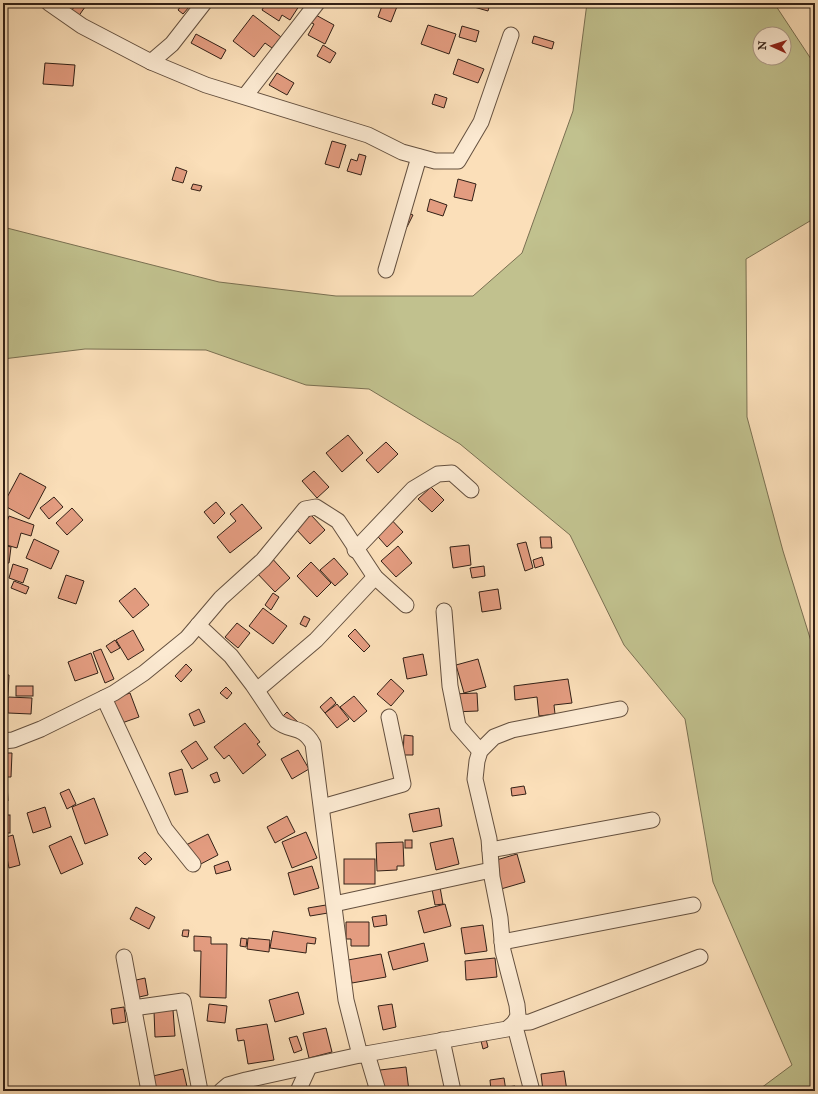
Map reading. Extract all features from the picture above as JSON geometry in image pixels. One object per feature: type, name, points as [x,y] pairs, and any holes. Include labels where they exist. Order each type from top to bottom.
[{"type":"street","points":[[49,3],[82,26],[151,62],[206,86],[245,96],[368,135],[402,152],[435,162],[458,161],[481,122],[511,36]]},
{"type":"street","points":[[151,62],[172,44],[204,3]]},
{"type":"street","points":[[245,96],[317,3]]},
{"type":"street","points":[[386,270],[419,157]]},
{"type":"street","points":[[355,550],[413,489],[438,474],[452,473],[471,490]]},
{"type":"street","points":[[3,741],[12,740],[41,729],[104,698],[144,674],[198,625],[221,598],[263,560],[305,509],[316,507],[338,521],[355,550],[375,577],[406,605]]},
{"type":"street","points":[[257,690],[316,640],[375,577]]},
{"type":"street","points":[[444,611],[450,686],[458,726],[480,750]]},
{"type":"street","points":[[198,625],[231,656],[257,690],[277,721],[282,725],[304,732],[313,744],[346,1000],[363,1054],[378,1091]]},
{"type":"street","points":[[104,698],[165,829],[193,864]]},
{"type":"street","points":[[221,1091],[228,1085],[240,1082],[363,1054],[507,1029],[514,1023],[518,1016],[517,1006],[502,942],[500,918],[491,870],[490,850],[475,779],[480,750],[494,737],[512,730],[620,709]]},
{"type":"street","points":[[322,807],[403,784],[389,717]]},
{"type":"street","points":[[490,850],[652,820]]},
{"type":"street","points":[[334,904],[491,870]]},
{"type":"street","points":[[502,942],[693,905]]},
{"type":"street","points":[[124,957],[149,1091]]},
{"type":"street","points":[[514,1023],[530,1022],[700,957]]},
{"type":"street","points":[[133,1008],[183,1000],[200,1091]]},
{"type":"street","points":[[514,1023],[532,1091]]},
{"type":"street","points":[[442,1040],[453,1091]]},
{"type":"street","points":[[298,1091],[309,1067]]},
{"type":"green space","points":[[587,3],[774,3],[789,26],[752,26],[752,66],[792,66],[792,30],[815,65],[815,218],[746,259],[747,417],[783,551],[815,654],[815,1091],[757,1091],[792,1065],[713,882],[685,719],[624,645],[570,535],[460,444],[369,389],[306,385],[206,350],[85,349],[3,359],[3,227],[219,282],[336,296],[473,296],[522,253],[573,111]]},
{"type":"building","points":[[76,3],[85,7],[78,17],[71,12]]},
{"type":"building","points":[[183,3],[190,6],[183,14],[178,10]]},
{"type":"building","points":[[266,3],[301,3],[290,20],[282,15],[279,21],[262,10]]},
{"type":"building","points":[[383,3],[398,4],[391,22],[378,17]]},
{"type":"building","points":[[468,3],[490,3],[488,11],[467,5]]},
{"type":"building","points":[[314,14],[334,25],[325,44],[308,35],[314,24],[310,22]]},
{"type":"building","points":[[253,15],[281,37],[272,48],[265,43],[254,57],[233,41]]},
{"type":"building","points":[[428,25],[456,34],[449,54],[421,44]]},
{"type":"building","points":[[462,26],[479,31],[476,42],[459,37]]},
{"type":"building","points":[[196,34],[226,50],[221,59],[191,43]]},
{"type":"building","points":[[534,36],[554,42],[552,49],[532,43]]},
{"type":"building","points":[[323,45],[336,53],[330,63],[317,56]]},
{"type":"building","points":[[458,59],[484,69],[478,83],[453,74]]},
{"type":"building","points":[[45,63],[75,65],[73,86],[43,84]]},
{"type":"building","points":[[277,73],[294,83],[287,95],[269,85]]},
{"type":"building","points":[[435,94],[447,98],[444,108],[432,104]]},
{"type":"building","points":[[332,141],[346,145],[339,168],[325,164]]},
{"type":"building","points":[[359,154],[366,156],[361,175],[347,171],[351,159],[357,161]]},
{"type":"building","points":[[176,167],[187,171],[183,183],[172,180]]},
{"type":"building","points":[[458,179],[476,184],[472,201],[454,197]]},
{"type":"building","points":[[193,184],[202,186],[200,191],[191,189]]},
{"type":"building","points":[[430,199],[447,205],[443,216],[427,211]]},
{"type":"building","points":[[401,210],[413,215],[407,227],[396,222]]},
{"type":"building","points":[[348,435],[363,453],[342,472],[326,453]]},
{"type":"building","points":[[386,442],[398,454],[378,473],[366,460]]},
{"type":"building","points":[[314,471],[329,487],[317,498],[302,481]]},
{"type":"building","points":[[20,473],[46,487],[29,519],[3,505]]},
{"type":"building","points":[[431,487],[444,500],[432,512],[418,499]]},
{"type":"building","points":[[54,497],[63,507],[49,519],[40,508]]},
{"type":"building","points":[[216,502],[225,513],[214,524],[204,512]]},
{"type":"building","points":[[242,504],[262,528],[230,553],[217,537],[236,521],[230,514]]},
{"type":"building","points":[[72,508],[83,520],[67,535],[56,523]]},
{"type":"building","points":[[311,515],[325,530],[310,544],[296,529]]},
{"type":"building","points":[[387,515],[403,532],[387,547],[372,530]]},
{"type":"building","points":[[9,516],[34,525],[31,536],[21,533],[17,548],[3,544],[3,534]]},
{"type":"building","points":[[540,537],[551,537],[552,548],[541,548]]},
{"type":"building","points":[[34,539],[59,551],[51,569],[26,558]]},
{"type":"building","points":[[526,542],[533,568],[525,571],[517,544]]},
{"type":"building","points":[[3,545],[11,547],[9,563],[3,563]]},
{"type":"building","points":[[469,545],[471,565],[453,568],[450,547]]},
{"type":"building","points":[[398,546],[412,563],[396,577],[381,561]]},
{"type":"building","points":[[269,555],[290,578],[275,592],[254,570]]},
{"type":"building","points":[[542,557],[544,565],[535,568],[533,560]]},
{"type":"building","points":[[334,558],[348,574],[335,586],[320,570]]},
{"type":"building","points":[[311,562],[331,583],[317,597],[297,576]]},
{"type":"building","points":[[13,564],[28,569],[23,583],[9,578]]},
{"type":"building","points":[[484,566],[485,576],[472,578],[470,568]]},
{"type":"building","points":[[66,575],[84,581],[76,604],[58,598]]},
{"type":"building","points":[[14,581],[29,587],[26,594],[11,588]]},
{"type":"building","points":[[135,588],[149,605],[133,618],[119,601]]},
{"type":"building","points":[[498,589],[501,609],[482,612],[479,592]]},
{"type":"building","points":[[273,593],[279,597],[271,610],[265,605]]},
{"type":"building","points":[[263,608],[287,626],[273,644],[249,626]]},
{"type":"building","points":[[304,616],[310,619],[306,627],[300,624]]},
{"type":"building","points":[[237,623],[250,633],[238,648],[225,637]]},
{"type":"building","points":[[355,629],[370,646],[364,652],[348,636]]},
{"type":"building","points":[[133,630],[144,650],[128,660],[116,640]]},
{"type":"building","points":[[115,640],[120,648],[111,653],[106,646]]},
{"type":"building","points":[[101,649],[114,679],[105,683],[93,652]]},
{"type":"building","points":[[91,653],[98,673],[75,681],[68,662]]},
{"type":"building","points":[[423,654],[427,675],[407,679],[403,658]]},
{"type":"building","points":[[478,659],[486,687],[464,693],[456,665]]},
{"type":"building","points":[[186,664],[192,670],[181,682],[175,676]]},
{"type":"building","points":[[3,674],[9,675],[8,696],[3,695]]},
{"type":"building","points":[[391,679],[404,691],[391,706],[377,694]]},
{"type":"building","points":[[568,679],[572,703],[554,705],[555,714],[539,716],[537,697],[515,700],[514,686]]},
{"type":"building","points":[[16,686],[33,686],[33,696],[16,696]]},
{"type":"building","points":[[226,687],[232,693],[227,699],[220,693]]},
{"type":"building","points":[[130,693],[139,717],[119,724],[110,700]]},
{"type":"building","points":[[477,693],[478,711],[453,712],[452,694]]},
{"type":"building","points":[[354,696],[367,711],[354,722],[340,707]]},
{"type":"building","points":[[8,697],[32,698],[31,714],[8,713]]},
{"type":"building","points":[[331,697],[336,703],[325,713],[320,707]]},
{"type":"building","points":[[337,704],[349,719],[337,728],[325,713]]},
{"type":"building","points":[[199,709],[205,722],[194,726],[189,714]]},
{"type":"building","points":[[287,712],[299,723],[287,735],[276,723]]},
{"type":"building","points":[[245,723],[260,742],[257,744],[266,755],[243,774],[229,755],[224,759],[214,747]]},
{"type":"building","points":[[404,735],[413,736],[413,755],[403,755]]},
{"type":"building","points":[[196,741],[208,759],[192,769],[181,751]]},
{"type":"building","points":[[298,750],[309,769],[292,779],[281,759]]},
{"type":"building","points":[[3,753],[12,753],[11,777],[3,777]]},
{"type":"building","points":[[182,769],[188,792],[175,795],[169,773]]},
{"type":"building","points":[[217,772],[220,781],[214,783],[210,775]]},
{"type":"building","points":[[3,783],[7,783],[8,801],[3,801]]},
{"type":"building","points":[[524,786],[526,794],[512,796],[511,788]]},
{"type":"building","points":[[69,789],[76,804],[67,809],[60,793]]},
{"type":"building","points":[[94,798],[108,835],[85,844],[72,807]]},
{"type":"building","points":[[45,807],[51,827],[33,833],[27,813]]},
{"type":"building","points":[[439,808],[442,826],[413,832],[409,814]]},
{"type":"building","points":[[3,815],[10,815],[10,833],[3,833]]},
{"type":"building","points":[[287,816],[295,832],[275,843],[267,827]]},
{"type":"building","points":[[306,832],[317,858],[292,868],[282,842]]},
{"type":"building","points":[[208,834],[218,855],[197,866],[186,845]]},
{"type":"building","points":[[13,835],[20,865],[9,868],[3,838]]},
{"type":"building","points":[[71,836],[83,864],[61,874],[49,846]]},
{"type":"building","points":[[453,838],[459,864],[436,870],[430,843]]},
{"type":"building","points":[[405,840],[412,840],[412,848],[405,848]]},
{"type":"building","points":[[403,842],[404,866],[397,866],[397,870],[377,871],[376,843]]},
{"type":"building","points":[[145,852],[152,859],[145,865],[138,858]]},
{"type":"building","points":[[517,854],[525,882],[501,889],[493,861]]},
{"type":"building","points":[[344,859],[375,859],[375,884],[344,884]]},
{"type":"building","points":[[228,861],[231,870],[216,874],[214,866]]},
{"type":"building","points":[[312,866],[319,888],[294,895],[288,873]]},
{"type":"building","points":[[440,887],[443,904],[435,905],[432,889]]},
{"type":"building","points":[[445,904],[451,926],[424,933],[418,911]]},
{"type":"building","points":[[326,905],[328,913],[310,916],[308,908]]},
{"type":"building","points":[[136,907],[155,917],[149,929],[130,919]]},
{"type":"building","points":[[386,915],[387,925],[374,927],[372,917]]},
{"type":"building","points":[[346,922],[369,922],[369,946],[351,946],[351,939],[346,939]]},
{"type":"building","points":[[483,925],[487,951],[465,954],[461,928]]},
{"type":"building","points":[[183,930],[189,930],[188,937],[182,936]]},
{"type":"building","points":[[273,931],[316,938],[315,944],[307,943],[306,953],[270,948]]},
{"type":"building","points":[[194,936],[211,937],[211,944],[227,944],[226,998],[200,997],[201,951],[194,951]]},
{"type":"building","points":[[241,938],[247,939],[246,947],[240,946]]},
{"type":"building","points":[[248,938],[270,940],[269,952],[247,949]]},
{"type":"building","points":[[424,943],[428,961],[393,970],[388,952]]},
{"type":"building","points":[[381,954],[386,977],[352,983],[348,960]]},
{"type":"building","points":[[495,958],[497,977],[466,980],[465,961]]},
{"type":"building","points":[[145,978],[148,995],[135,998],[132,981]]},
{"type":"building","points":[[298,992],[304,1014],[275,1022],[269,1000]]},
{"type":"building","points":[[209,1004],[227,1006],[225,1023],[207,1021]]},
{"type":"building","points":[[392,1004],[396,1027],[383,1030],[378,1006]]},
{"type":"building","points":[[124,1007],[126,1022],[113,1024],[111,1009]]},
{"type":"building","points":[[173,1010],[175,1036],[155,1037],[154,1011]]},
{"type":"building","points":[[267,1024],[274,1060],[248,1064],[244,1040],[238,1041],[236,1029]]},
{"type":"building","points":[[326,1028],[332,1052],[309,1058],[303,1033]]},
{"type":"building","points":[[297,1036],[302,1050],[294,1053],[289,1038]]},
{"type":"building","points":[[486,1039],[488,1047],[483,1049],[481,1041]]},
{"type":"building","points":[[406,1067],[409,1091],[379,1091],[381,1079],[380,1070]]},
{"type":"building","points":[[183,1069],[188,1091],[156,1091],[153,1076]]},
{"type":"building","points":[[564,1071],[567,1091],[543,1091],[541,1074]]},
{"type":"building","points":[[504,1078],[506,1091],[491,1091],[490,1080]]},
{"type":"building","points":[[515,1086],[516,1091],[508,1091],[507,1087]]}]
